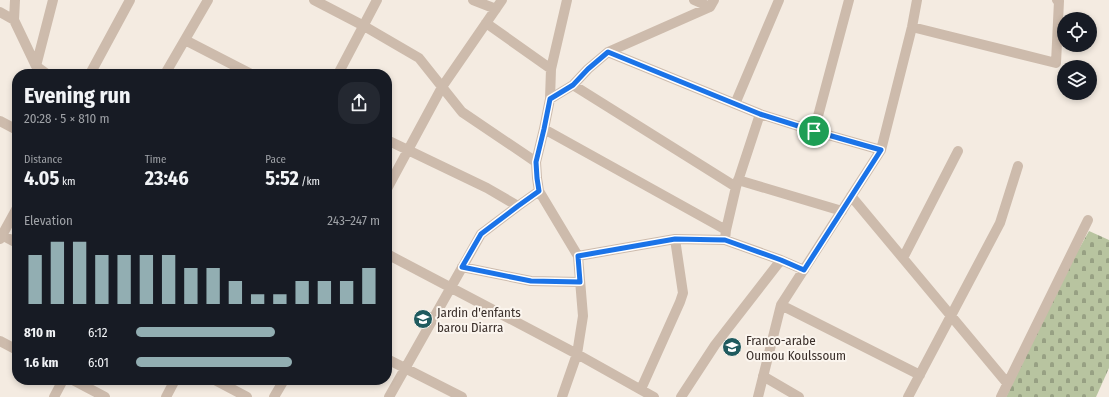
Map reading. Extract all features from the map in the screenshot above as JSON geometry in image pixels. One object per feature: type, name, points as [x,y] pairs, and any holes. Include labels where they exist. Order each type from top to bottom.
[{"type":"street","points":[[15,0],[14,20],[36,66],[40,69]]},
{"type":"street","points":[[36,66],[53,0]]},
{"type":"street","points":[[93,69],[130,0]]},
{"type":"street","points":[[169,69],[208,0]]},
{"type":"street","points":[[314,0],[364,26],[419,58],[462,112],[536,162]]},
{"type":"street","points":[[341,69],[377,0]]},
{"type":"street","points":[[473,0],[496,9]]},
{"type":"street","points":[[392,180],[442,87],[502,0]]},
{"type":"street","points":[[562,397],[577,354],[583,316],[578,256],[539,191],[536,162],[550,99],[551,69],[567,0]]},
{"type":"street","points":[[694,0],[712,4]]},
{"type":"street","points":[[736,104],[779,0]]},
{"type":"street","points":[[814,131],[849,0]]},
{"type":"street","points":[[758,397],[781,305],[881,150],[912,27],[917,0]]},
{"type":"street","points":[[912,27],[1056,63],[1059,1],[1057,0]]},
{"type":"street","points":[[550,99],[573,85],[588,69],[608,52],[712,4]]},
{"type":"street","points":[[0,12],[14,20]]},
{"type":"street","points":[[486,23],[551,69]]},
{"type":"street","points":[[185,40],[241,69]]},
{"type":"street","points":[[608,52],[760,114],[881,150]]},
{"type":"street","points":[[573,85],[737,183],[842,211]]},
{"type":"street","points":[[726,235],[737,183],[760,114]]},
{"type":"street","points":[[0,121],[12,127]]},
{"type":"street","points":[[544,129],[726,235],[804,270]]},
{"type":"street","points":[[392,142],[487,188],[518,206]]},
{"type":"street","points":[[903,258],[958,151]]},
{"type":"street","points":[[908,397],[1000,223],[1018,166]]},
{"type":"street","points":[[389,397],[481,234],[539,191]]},
{"type":"street","points":[[851,196],[1008,383]]},
{"type":"street","points":[[12,217],[1,236],[12,241]]},
{"type":"street","points":[[1001,397],[1088,220]]},
{"type":"street","points":[[578,256],[675,239],[726,235]]},
{"type":"street","points":[[641,389],[683,293],[675,239]]},
{"type":"street","points":[[392,257],[577,354],[654,397]]},
{"type":"street","points":[[681,397],[716,345],[781,260]]},
{"type":"street","points":[[462,267],[531,281],[580,282]]},
{"type":"street","points":[[781,305],[920,375]]},
{"type":"street","points":[[0,341],[12,347]]},
{"type":"street","points":[[392,362],[458,396]]},
{"type":"street","points":[[763,376],[799,397]]},
{"type":"street","points":[[54,397],[60,385]]},
{"type":"street","points":[[82,385],[105,397]]},
{"type":"street","points":[[166,397],[171,385]]},
{"type":"street","points":[[225,385],[247,397]]},
{"type":"street","points":[[274,397],[281,385]]},
{"type":"green space","points":[[1089,231],[1109,240],[1109,368],[1096,397],[1006,397],[1067,270]]},
{"type":"place","name":"Jardin d'enfants barou Diarra","points":[[423,319]]},
{"type":"place","name":"Franco-arabe Oumou Koulssoum","points":[[732,347]]},
{"type":"route","points":[[608,52],[760,114],[814,131],[881,150],[804,270],[725,240],[675,239],[578,256],[580,282],[531,281],[462,267],[481,234],[539,191],[536,162],[550,99],[573,85],[588,69],[608,52]]}]
